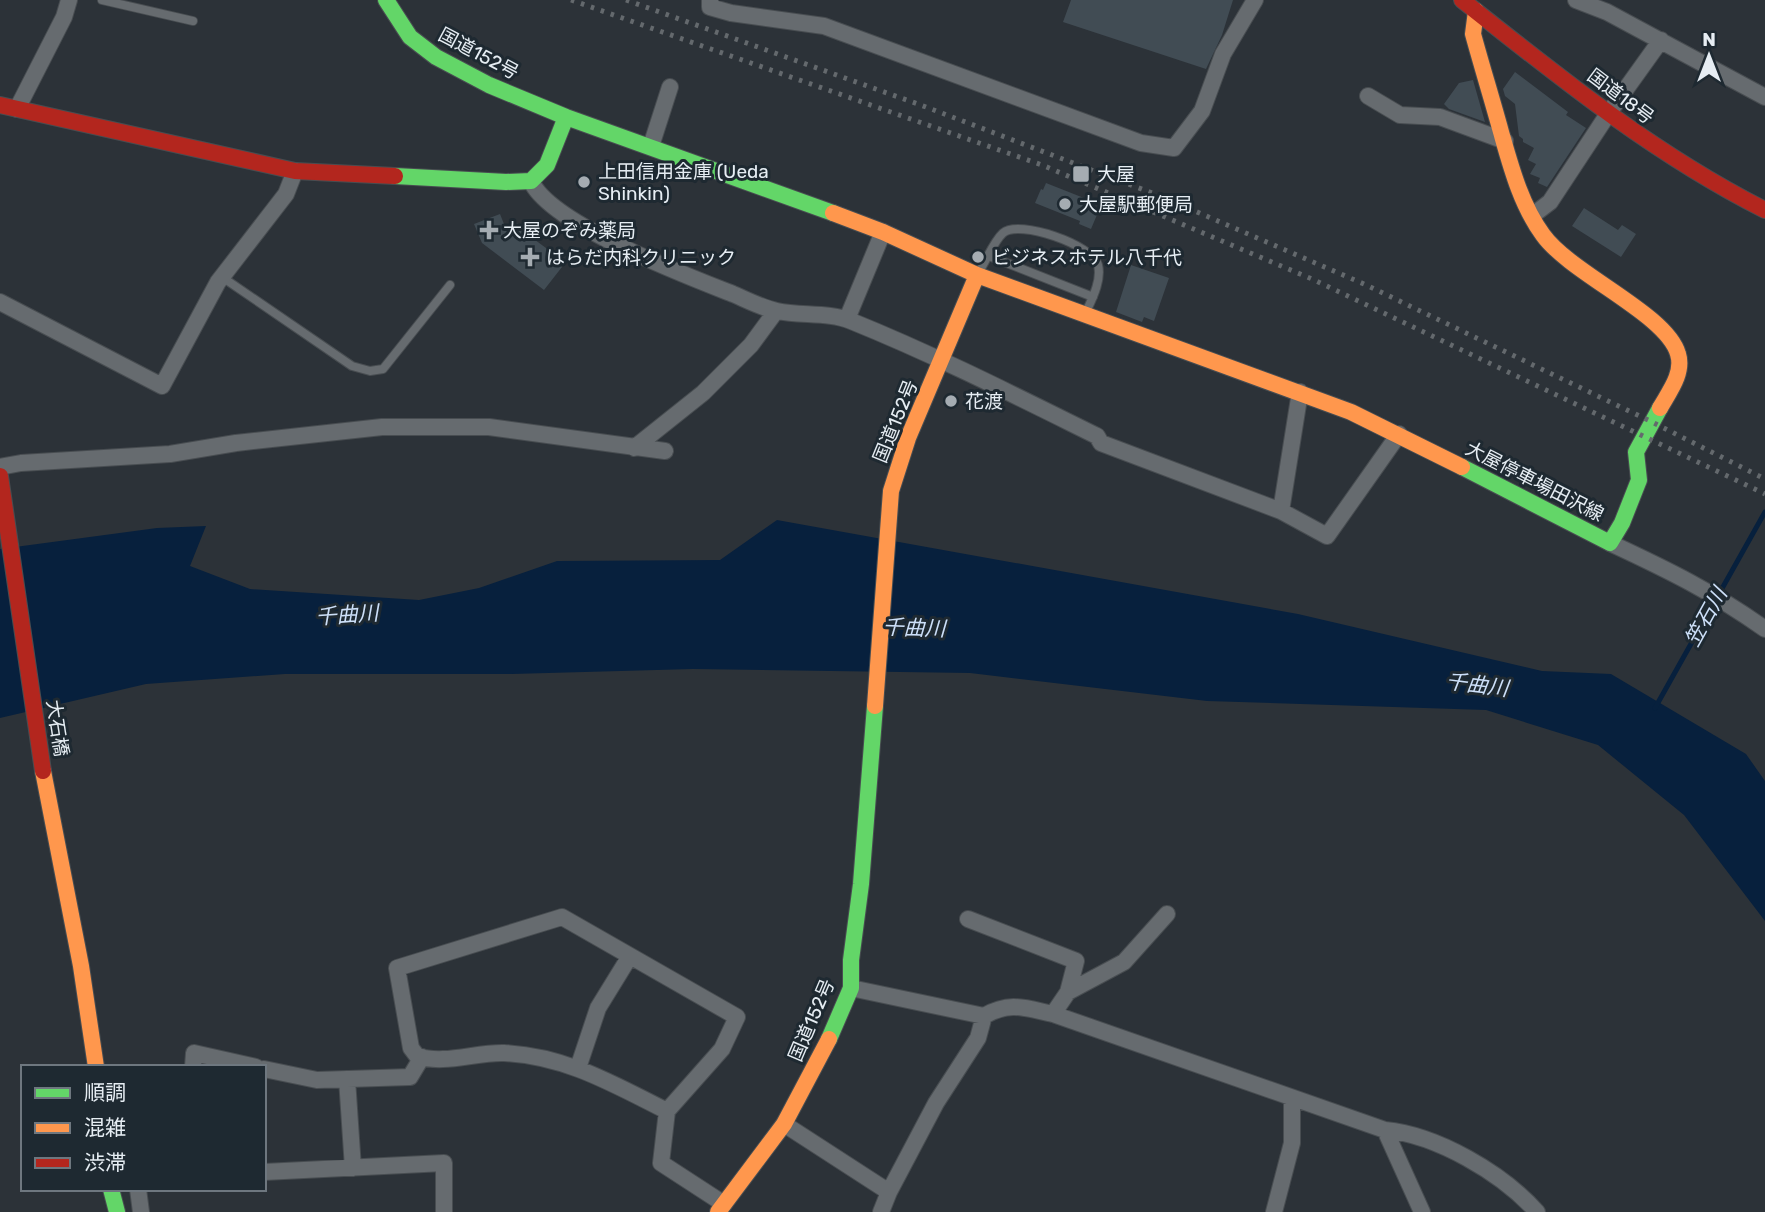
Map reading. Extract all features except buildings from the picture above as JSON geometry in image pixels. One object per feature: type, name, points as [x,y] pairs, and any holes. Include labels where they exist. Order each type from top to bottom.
[{"type":"main road","name":"国道152号","points":[[386,0],[410,37],[436,57],[489,85],[566,117],[883,232],[977,275],[908,438],[891,491],[861,884],[851,960],[851,988],[821,1056],[785,1124],[721,1208]]},
{"type":"main road","name":"国道18号","points":[[1462,0],[1608,114],[1684,166],[1765,210]]},
{"type":"main road","name":"大屋停車場田沢線","points":[[977,275],[1300,391],[1399,434],[1517,498],[1610,543],[1622,523],[1639,480],[1636,452],[1678,375],[1679,355],[1670,337],[1646,316],[1565,258],[1544,235],[1517,186],[1473,34],[1476,11]]},
{"type":"main road","points":[[0,105],[295,171],[449,180],[531,181],[547,165],[566,117]]},
{"type":"main road","name":"大石橋","points":[[0,476],[40,752],[81,966],[96,1065]]},
{"type":"main road","points":[[112,1191],[117,1212]]},
{"type":"street","points":[[17,109],[64,17],[69,0]]},
{"type":"street","points":[[710,0],[710,7],[731,13],[824,26],[1141,144],[1174,148],[1202,111],[1223,54],[1255,0]]},
{"type":"street","points":[[1576,0],[1602,5],[1765,97]]},
{"type":"street","points":[[1533,215],[1550,202],[1661,40]]},
{"type":"street","points":[[651,146],[670,87]]},
{"type":"street","points":[[1368,96],[1399,115],[1440,117],[1505,141]]},
{"type":"street","points":[[0,302],[162,386],[222,277],[286,194],[295,171]]},
{"type":"street","points":[[531,181],[536,192],[588,229],[687,276],[776,311],[847,319],[942,360],[1097,436],[1101,443],[1281,511],[1327,536],[1399,434]]},
{"type":"street","points":[[847,319],[883,232]]},
{"type":"street","points":[[634,448],[703,393],[751,345],[776,311]]},
{"type":"street","points":[[1281,511],[1300,391]]},
{"type":"street","points":[[0,467],[21,463],[170,454],[236,443],[382,428],[489,428],[665,451]]},
{"type":"street","points":[[1610,543],[1679,575],[1765,629]]},
{"type":"street","points":[[1068,992],[1124,962],[1167,914]]},
{"type":"street","points":[[667,1111],[578,1068],[543,1058],[502,1053],[422,1058],[413,1053],[411,1048],[397,968],[562,917],[737,1017],[722,1049],[667,1111],[661,1163],[721,1208]]},
{"type":"street","points":[[968,919],[1076,961],[1068,992],[1053,1014]]},
{"type":"street","points":[[578,1068],[598,1009],[630,956]]},
{"type":"street","points":[[851,988],[984,1016],[996,1009],[1016,1006],[1053,1014],[1385,1130],[1404,1132],[1457,1153],[1497,1174],[1528,1210]]},
{"type":"street","points":[[881,1212],[936,1103],[978,1038],[984,1016]]},
{"type":"street","points":[[193,1065],[194,1053],[247,1065]]},
{"type":"street","points":[[266,1069],[317,1080],[410,1077],[422,1058]]},
{"type":"street","points":[[347,1079],[353,1168]]},
{"type":"street","points":[[1274,1212],[1292,1143],[1292,1098]]},
{"type":"street","points":[[785,1124],[889,1192]]},
{"type":"street","points":[[1385,1130],[1422,1212]]},
{"type":"street","points":[[266,1172],[444,1163],[444,1212]]},
{"type":"street","points":[[138,1191],[141,1212]]},
{"type":"lane","points":[[102,0],[193,21]]},
{"type":"lane","points":[[977,275],[1002,233],[1013,228],[1032,229],[1084,249],[1094,257],[1098,266],[1093,297],[1085,316]]},
{"type":"lane","points":[[989,256],[1093,297]]},
{"type":"lane","points":[[222,277],[352,366],[370,371],[383,369],[450,285]]},
{"type":"water","name":"千曲川","points":[[777,520],[1298,614],[1542,671],[1611,674],[1746,754],[1765,781],[1765,921],[1684,815],[1598,745],[1486,710],[1207,701],[970,673],[693,669],[512,674],[285,674],[146,684],[0,718],[0,549],[157,528],[206,526],[190,566],[250,589],[419,600],[479,588],[557,561],[720,560]]},
{"type":"waterway","name":"笠石川","points":[[1655,708],[1765,512]]},
{"type":"railway","points":[[571,0],[1042,165],[1312,279],[1765,494]]},
{"type":"railway","points":[[626,0],[918,104],[1160,196],[1364,284],[1765,479]]},
{"type":"traffic: fast","points":[[386,0],[410,37],[436,57],[489,85],[566,117],[833,213]]},
{"type":"traffic: fast","points":[[395,176],[531,181],[547,165],[566,117]]},
{"type":"traffic: fast","points":[[1462,467],[1610,543],[1622,523],[1639,480],[1636,452],[1660,408]]},
{"type":"traffic: fast","points":[[829,1039],[851,988],[851,960],[861,884],[875,706]]},
{"type":"traffic: fast","points":[[112,1191],[117,1212]]},
{"type":"traffic: slow","points":[[1476,11],[1473,34],[1476,46],[1513,172],[1535,223],[1556,250],[1656,324],[1670,339],[1678,354],[1677,375],[1660,408]]},
{"type":"traffic: slow","points":[[833,213],[883,232],[977,275],[908,438],[891,491],[875,706]]},
{"type":"traffic: slow","points":[[977,275],[1351,412],[1462,467]]},
{"type":"traffic: slow","points":[[43,771],[81,966],[96,1065]]},
{"type":"traffic: slow","points":[[718,1212],[784,1124],[829,1039]]},
{"type":"traffic: jam","points":[[1462,0],[1608,113],[1684,164],[1765,210]]},
{"type":"traffic: jam","points":[[0,105],[295,171],[395,176]]},
{"type":"traffic: jam","points":[[0,476],[43,771]]},
{"type":"place","name":"大屋","points":[[1081,174]]},
{"type":"place","name":"上田信用金庫 (Ueda Shinkin)","points":[[584,182]]},
{"type":"place","name":"大屋駅郵便局","points":[[1065,204]]},
{"type":"place","name":"大屋のぞみ薬局","points":[[489,230]]},
{"type":"place","name":"はらだ内科クリニック","points":[[530,257]]},
{"type":"place","name":"ビジネスホテル八千代","points":[[978,257]]},
{"type":"place","name":"花渡","points":[[951,401]]}]
